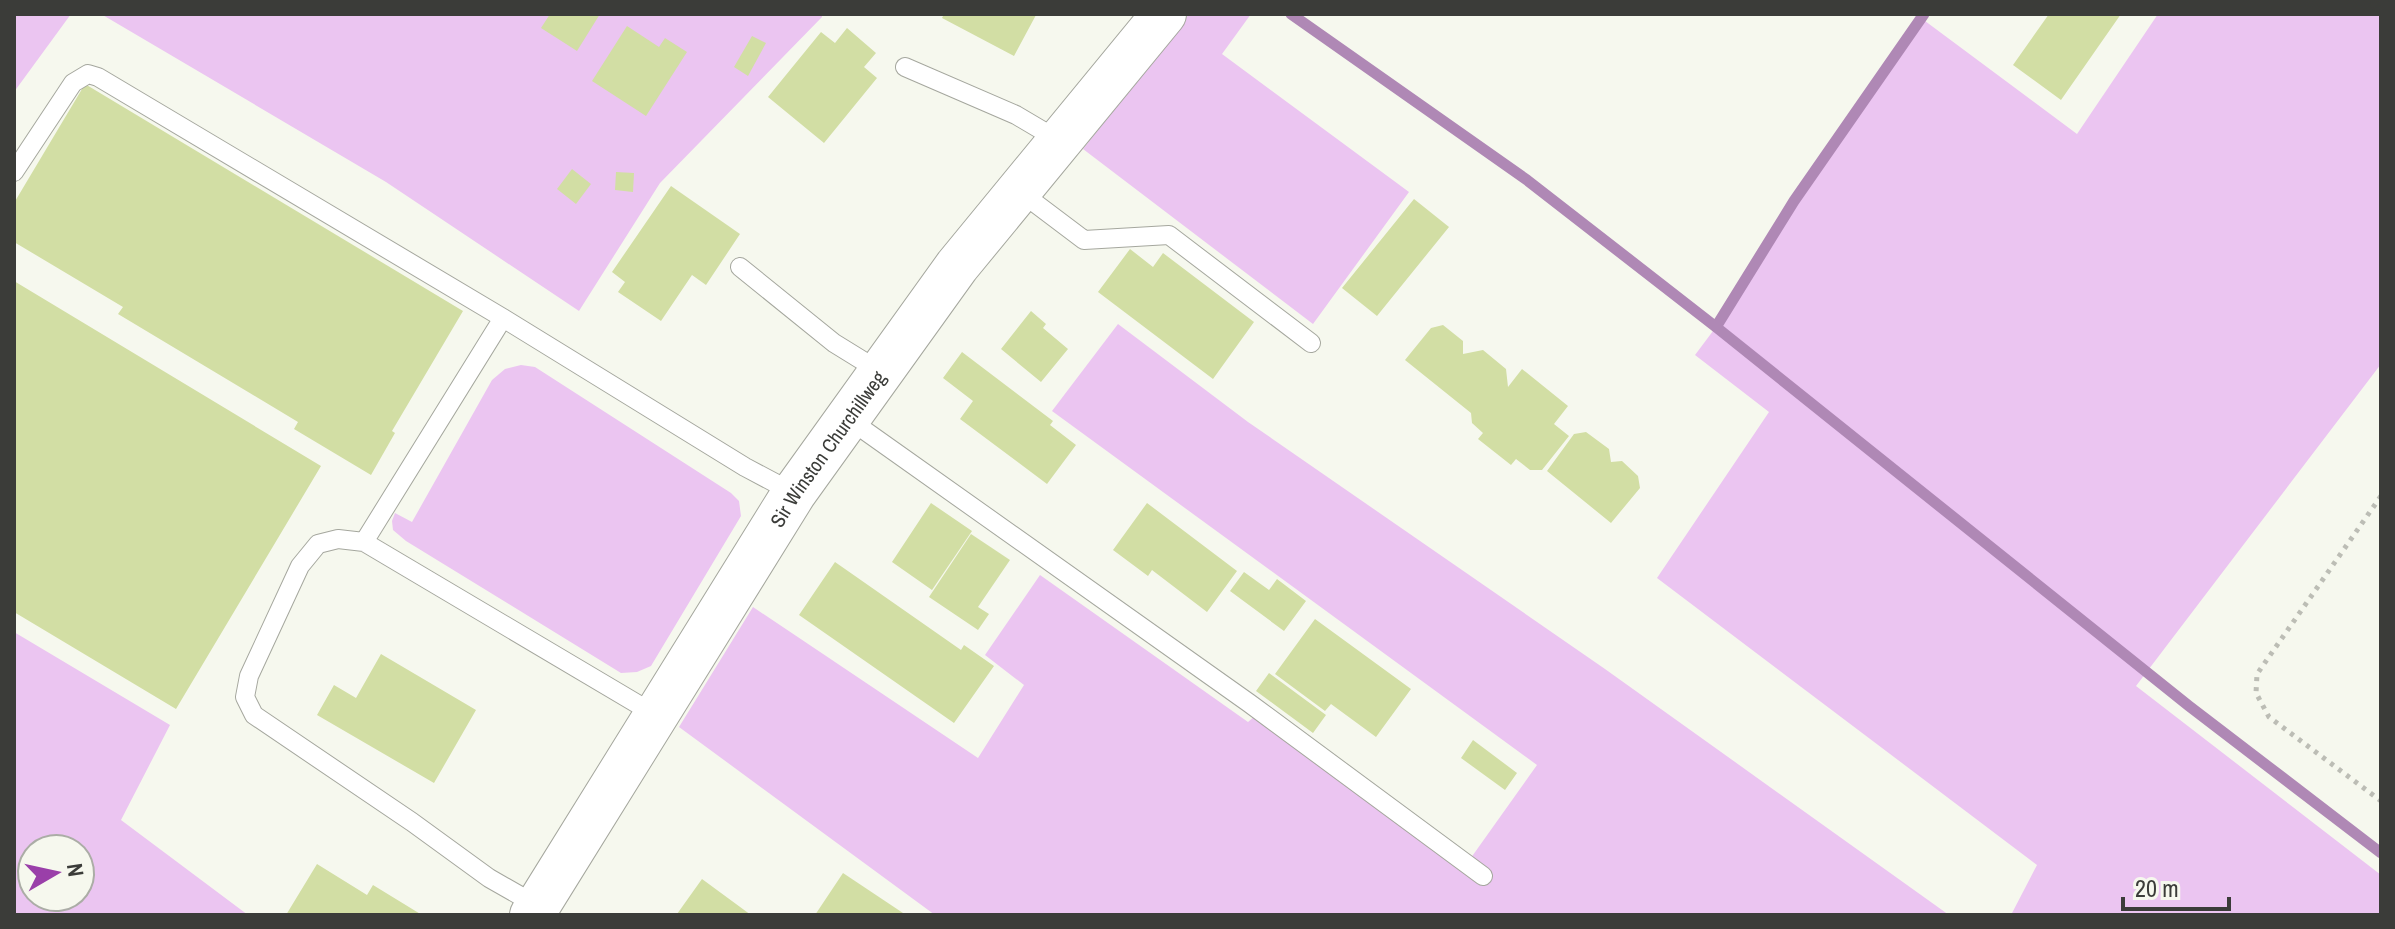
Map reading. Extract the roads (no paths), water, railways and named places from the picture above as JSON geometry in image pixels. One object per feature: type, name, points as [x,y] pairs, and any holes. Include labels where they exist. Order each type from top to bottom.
[{"type":"street","name":"Sir Winston Churchillweg","points":[[535,910],[794,493],[957,266],[1164,14]]},
{"type":"lane","points":[[905,67],[1016,115],[1060,141]]},
{"type":"lane","points":[[14,172],[73,83],[88,74],[98,77],[503,318],[745,467],[794,493]]},
{"type":"lane","points":[[1019,191],[1084,240],[1169,235],[1311,343]]},
{"type":"lane","points":[[740,267],[834,343],[881,372]]},
{"type":"lane","points":[[364,542],[503,318]]},
{"type":"lane","points":[[847,418],[1249,703],[1483,876]]},
{"type":"lane","points":[[535,910],[254,715],[245,697],[249,676],[300,566],[318,544],[338,539],[364,542],[656,715]]},
{"type":"waterway","points":[[1291,14],[1527,180],[1716,327],[2189,706],[2381,853]]},
{"type":"waterway","points":[[1716,327],[1794,201],[1924,14]]}]
